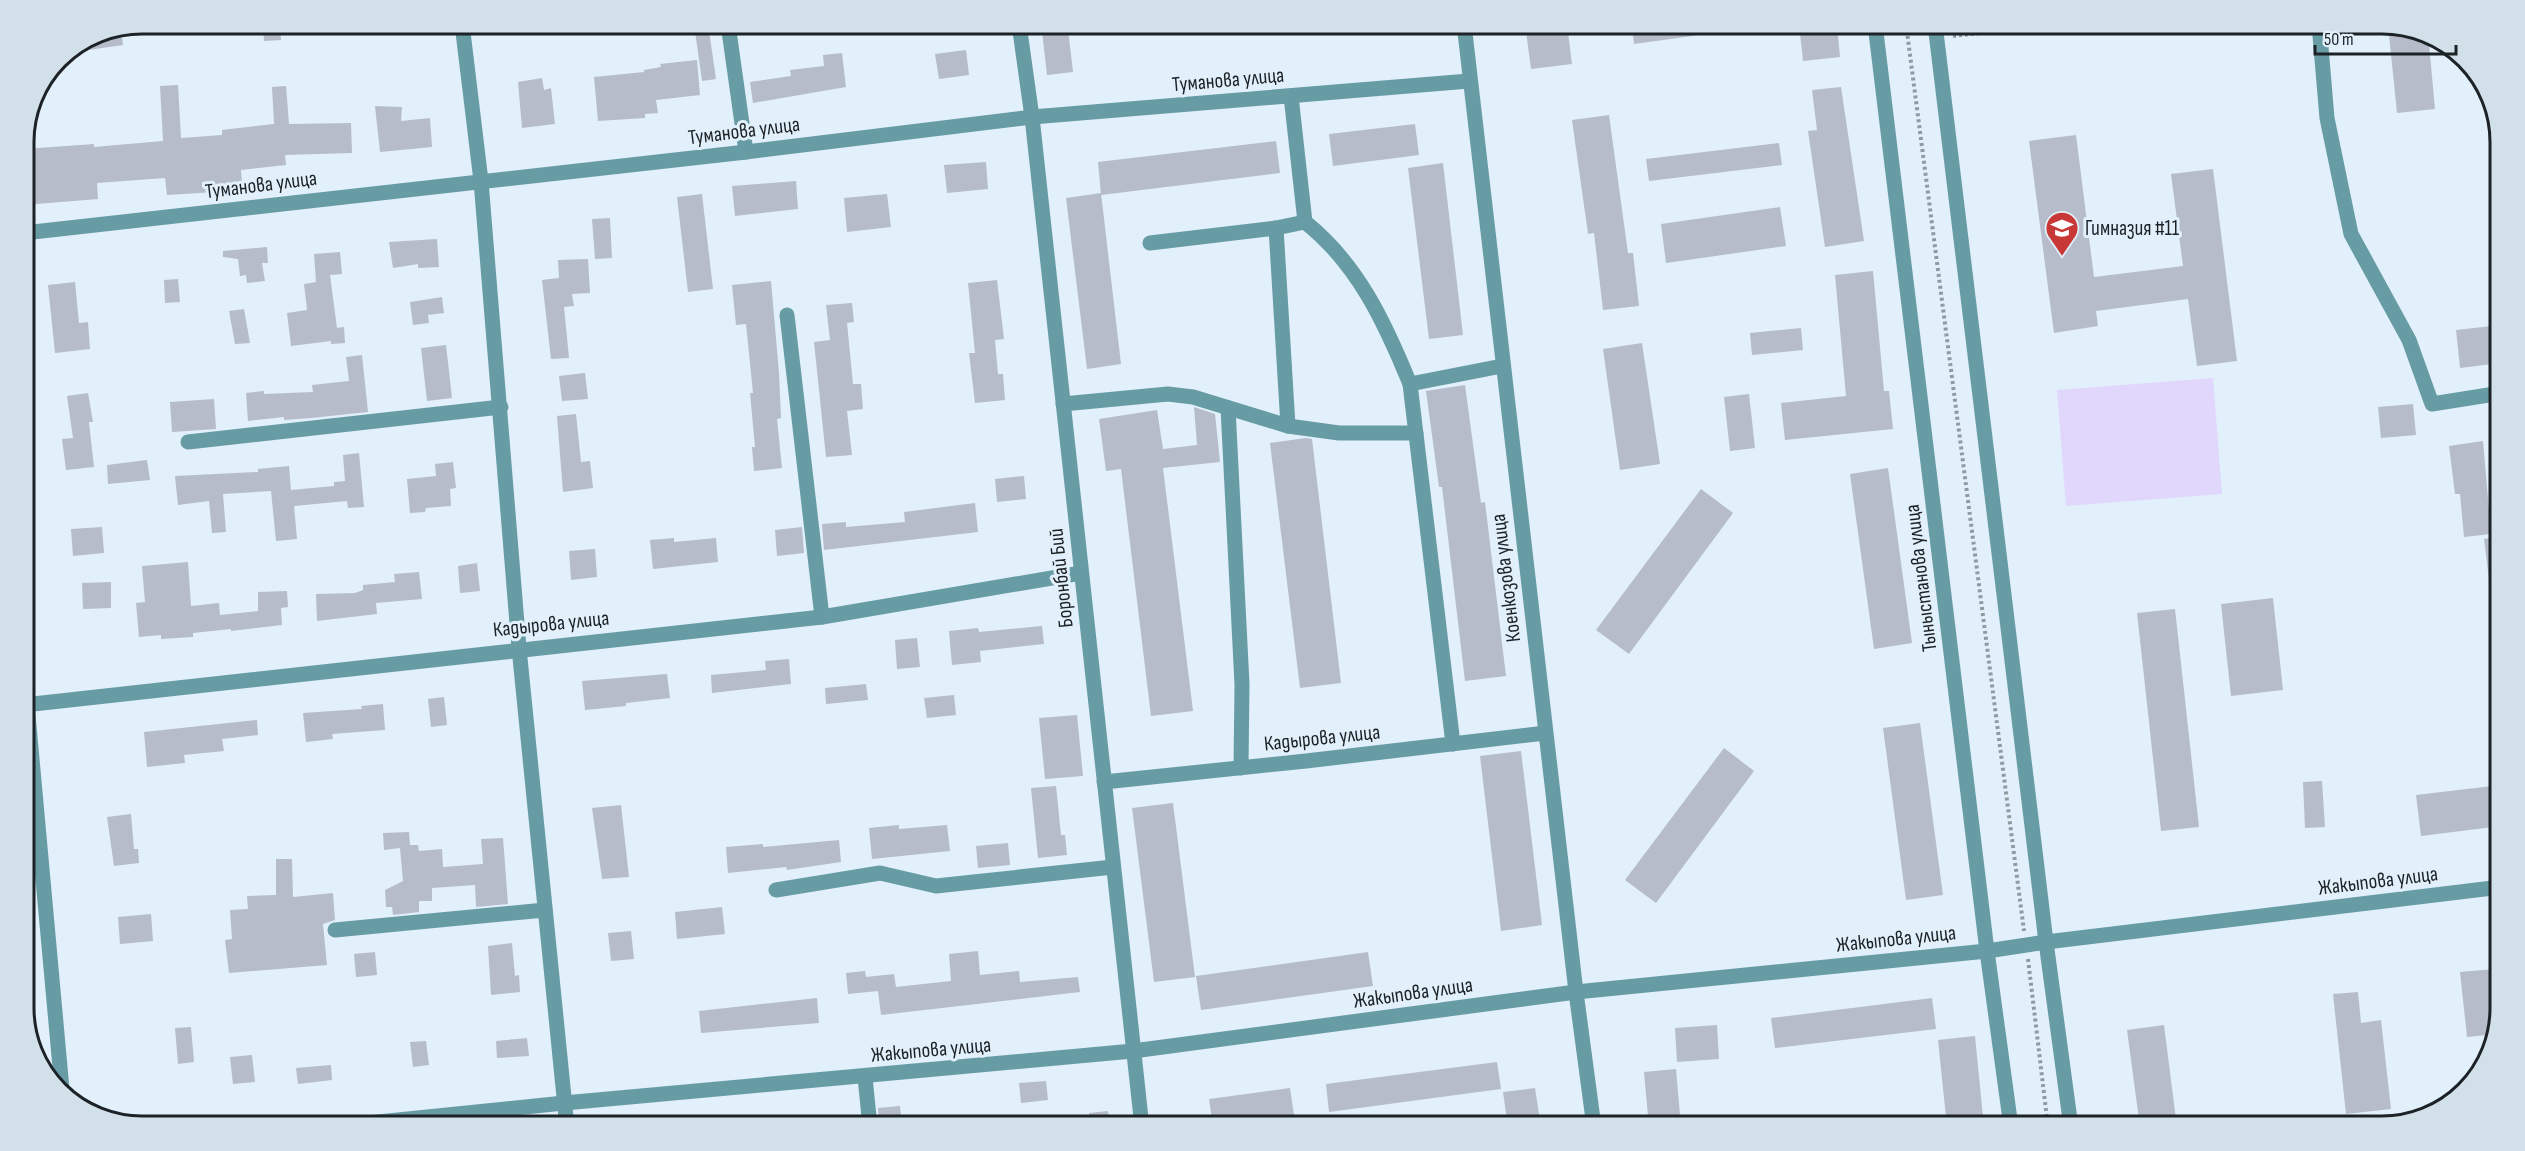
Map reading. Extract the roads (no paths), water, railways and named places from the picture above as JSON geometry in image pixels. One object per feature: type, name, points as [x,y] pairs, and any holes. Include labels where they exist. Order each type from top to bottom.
[{"type":"street","name":"Коенкозова улица","points":[[1465,34],[1575,992],[1592,1116]]},
{"type":"street","name":"Тыныстанова улица","points":[[1876,34],[1987,951],[2010,1116]]},
{"type":"street","points":[[1936,34],[2046,942],[2070,1116]]},
{"type":"street","points":[[2320,34],[2327,118],[2351,234],[2409,340],[2433,404],[2490,395]]},
{"type":"street","points":[[463,35],[481,181],[519,648],[566,1116]]},
{"type":"street","points":[[729,35],[746,153]]},
{"type":"street","name":"Боронбай Бий","points":[[1020,35],[1032,117],[1141,1116]]},
{"type":"street","name":"Туманова улица","points":[[35,232],[746,153],[1032,117],[1469,81]]},
{"type":"street","points":[[1291,96],[1305,222],[1326,239],[1360,280],[1392,339],[1410,384],[1453,744]]},
{"type":"street","points":[[1150,243],[1276,228],[1305,222]]},
{"type":"street","points":[[1276,228],[1288,426]]},
{"type":"street","points":[[787,315],[822,617]]},
{"type":"street","points":[[1410,384],[1502,366]]},
{"type":"street","points":[[1063,404],[1168,394],[1193,397],[1288,426],[1339,433],[1416,433]]},
{"type":"street","points":[[188,442],[501,408]]},
{"type":"street","points":[[1228,408],[1242,684],[1241,768]]},
{"type":"street","name":"Кадырова улица","points":[[35,703],[519,648],[822,617],[1081,573]]},
{"type":"street","name":"Кадырова улица","points":[[1104,782],[1545,733]]},
{"type":"street","points":[[35,800],[61,1080]]},
{"type":"street","points":[[776,890],[880,873],[936,886],[1113,867]]},
{"type":"street","name":"Жакыпова улица","points":[[437,1116],[1133,1052],[1575,992],[1987,951],[2490,888]]},
{"type":"street","points":[[335,930],[545,910]]},
{"type":"street","points":[[865,1077],[869,1116]]},
{"type":"place","name":"Гимназия #11","points":[[2062,257]]}]
